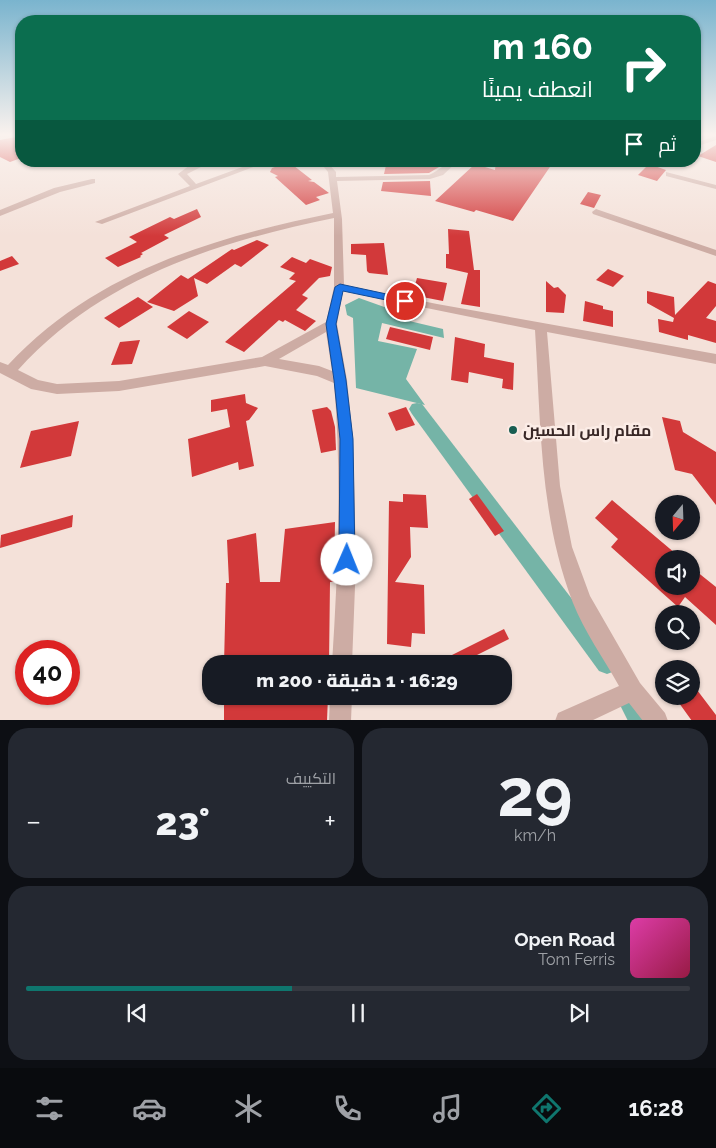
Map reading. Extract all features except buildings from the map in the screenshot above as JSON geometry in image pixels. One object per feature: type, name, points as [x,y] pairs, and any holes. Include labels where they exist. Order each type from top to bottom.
[{"type":"street","points":[[190,169],[182,174],[194,186]]},
{"type":"street","points":[[99,222],[242,169]]},
{"type":"street","points":[[329,169],[334,180],[340,287],[331,324],[340,380],[346,439],[348,491],[342,655]]},
{"type":"street","points":[[334,180],[430,177],[446,169]]},
{"type":"street","points":[[669,174],[716,187]]},
{"type":"street","points":[[0,213],[57,190],[92,181]]},
{"type":"street","points":[[596,212],[716,253]]},
{"type":"street","points":[[331,324],[265,361],[119,386],[57,390],[36,385],[5,370],[49,332],[86,304],[151,270],[217,243],[279,226],[337,215]]},
{"type":"street","points":[[340,287],[541,328],[716,359]]},
{"type":"street","points":[[541,328],[552,486],[563,548],[582,601],[633,690],[657,720]]},
{"type":"street","points":[[265,361],[320,371],[340,380]]},
{"type":"street","points":[[566,720],[633,690]]},
{"type":"street","points":[[340,720],[341,705]]},
{"type":"water","points":[[359,298],[404,314],[405,320],[443,329],[444,338],[382,323],[378,341],[417,349],[406,379],[425,405],[356,388],[353,318],[347,315],[345,305]]},
{"type":"waterway","points":[[417,409],[607,663]]},
{"type":"waterway","points":[[630,701],[641,720]]},
{"type":"place","name":"مقام راس الحسين","points":[[513,430]]},
{"type":"route","points":[[347,560],[348,491],[346,439],[340,380],[331,324],[340,287],[405,301]]}]
